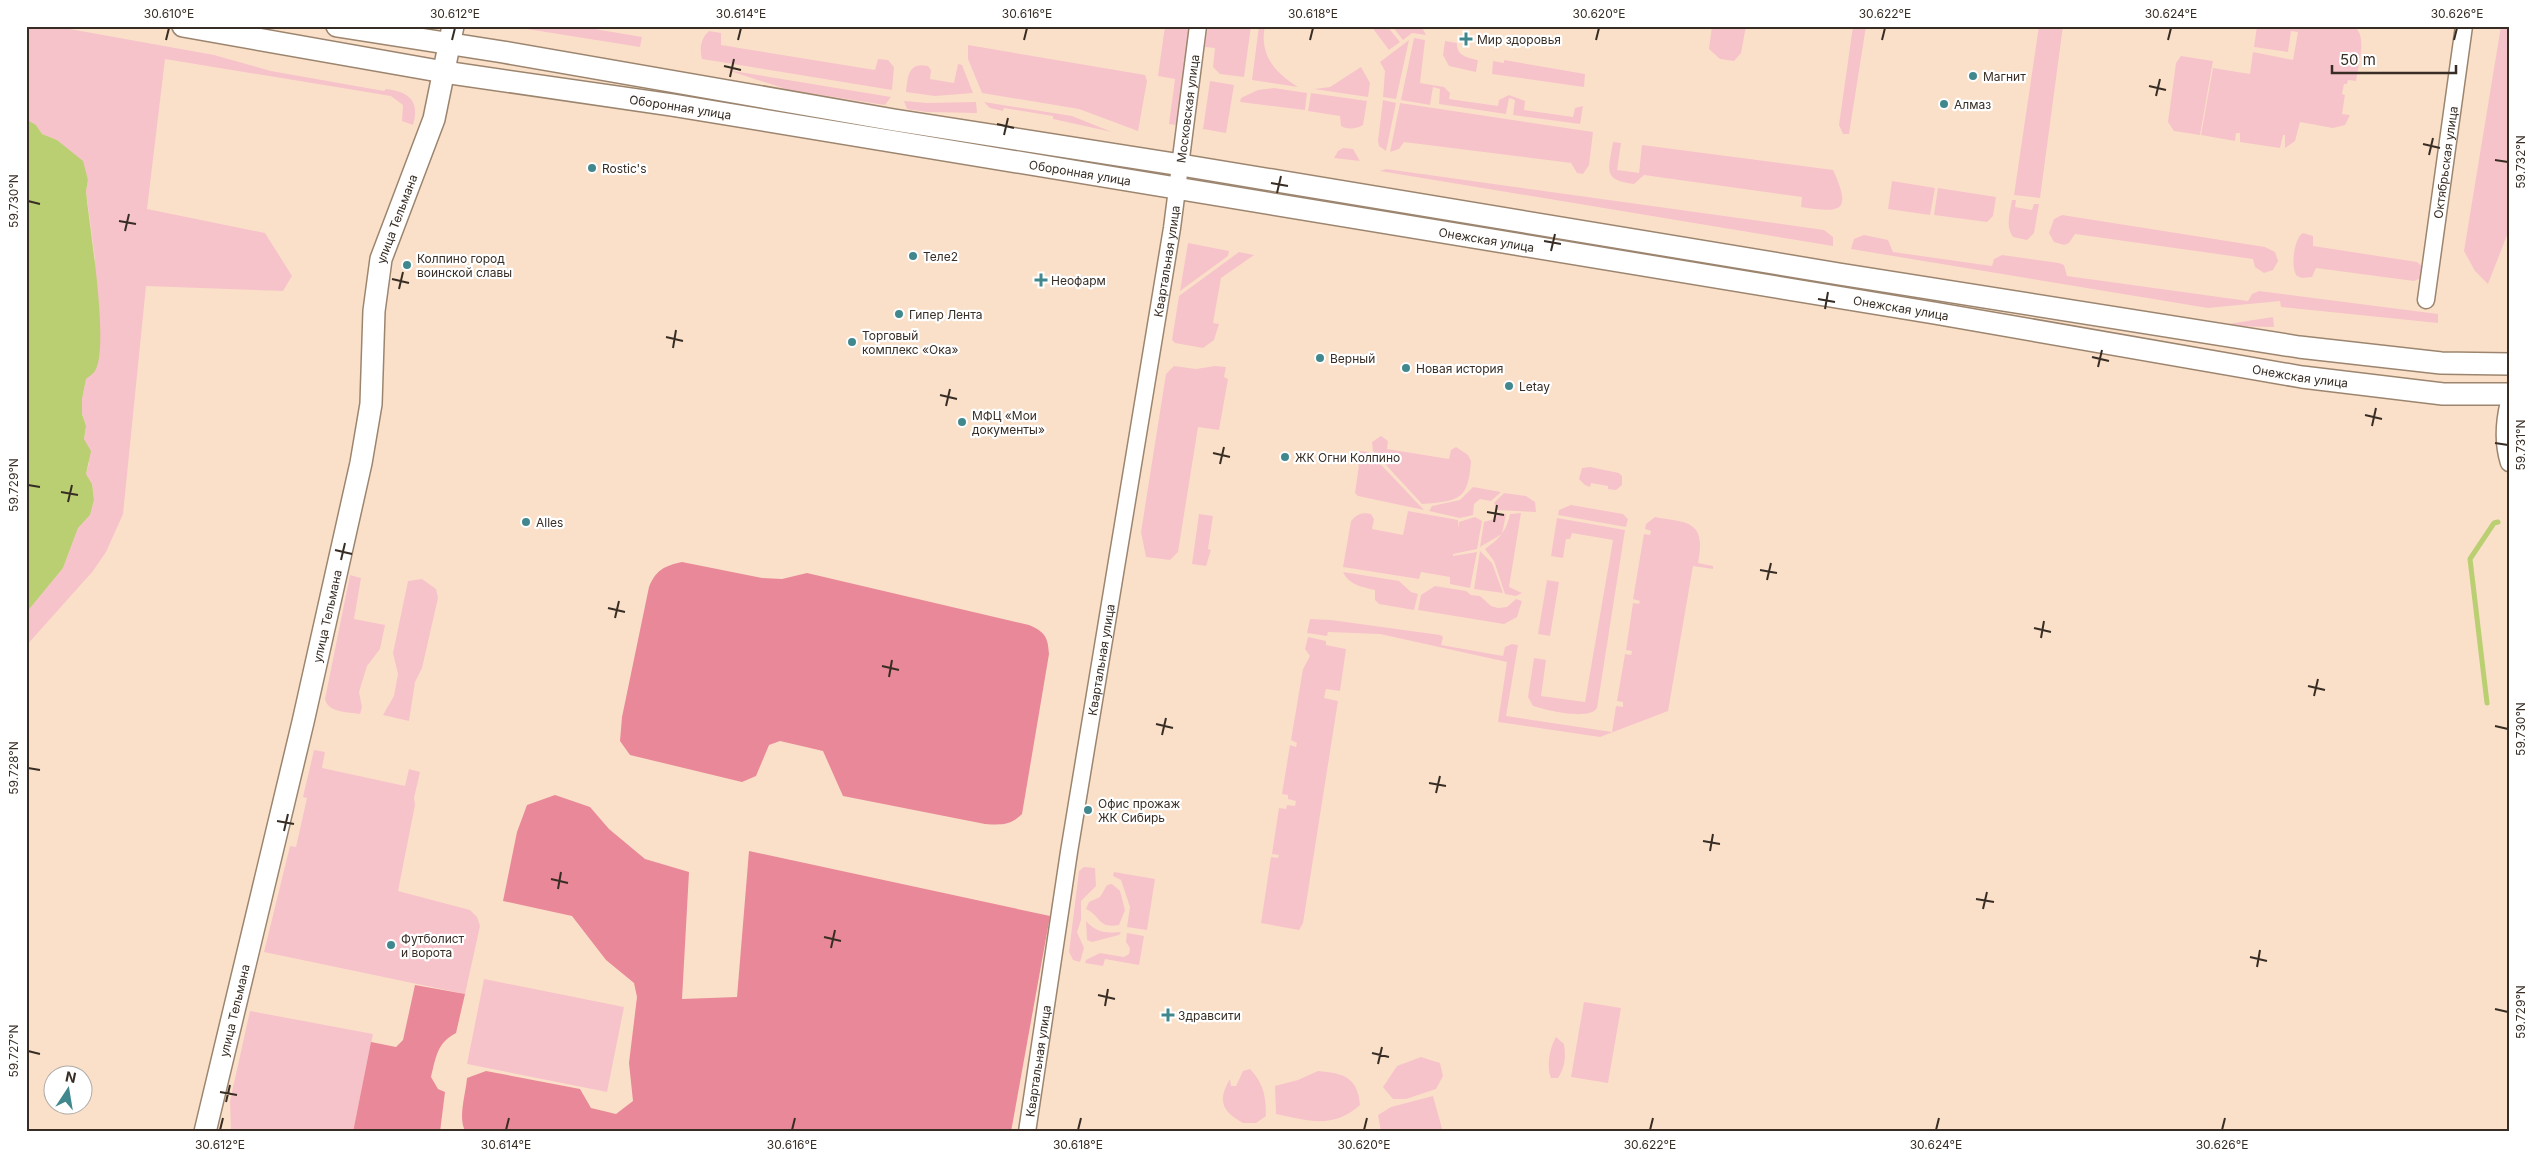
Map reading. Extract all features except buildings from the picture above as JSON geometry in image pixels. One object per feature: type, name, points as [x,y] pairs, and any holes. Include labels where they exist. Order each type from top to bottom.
[{"type":"main road","name":"Оборонная улица","points":[[183,26],[444,72],[681,107],[1177,189]]},
{"type":"main road","name":"Оборонная улица","points":[[337,26],[452,35],[894,120],[1181,165]]},
{"type":"main road","name":"улица Тельмана","points":[[207,1129],[303,722],[361,463],[371,404],[374,311],[382,259],[434,119],[452,35]]},
{"type":"main road","name":"Онежская улица","points":[[1181,165],[1809,270],[2300,347],[2441,363],[2509,364]]},
{"type":"main road","name":"Онежская улица","points":[[1177,189],[1934,313],[2302,377],[2443,394],[2509,394]]},
{"type":"street","name":"Московская улица","points":[[1177,189],[1198,26]]},
{"type":"street","name":"Октябрьская улица","points":[[2426,300],[2464,26]]},
{"type":"street","name":"Квартальная улица","points":[[1027,1132],[1070,842],[1177,189]]},
{"type":"street","points":[[2509,402],[2505,415],[2505,452],[2509,463]]},
{"type":"shaded area","points":[[26,26],[53,26],[214,55],[271,71],[384,91],[386,89],[394,90],[401,92],[411,99],[414,103],[415,116],[413,125],[402,121],[403,105],[391,96],[165,59],[147,209],[265,233],[292,276],[283,291],[146,286],[123,514],[106,552],[93,571],[26,646],[26,613],[63,568],[78,528],[90,515],[94,500],[92,484],[86,474],[89,463],[84,439],[86,426],[82,414],[82,399],[86,379],[95,259],[86,191],[88,180],[82,161],[57,140],[42,134],[36,125],[26,119]]},
{"type":"shaded area","points":[[508,26],[577,26],[642,37],[640,47]]},
{"type":"shaded area","points":[[1165,26],[1189,26],[1177,125],[1169,124],[1175,79],[1158,76]]},
{"type":"shaded area","points":[[1208,26],[1251,26],[1244,77],[1220,74],[1213,67],[1215,48],[1205,47]]},
{"type":"shaded area","points":[[1259,26],[1265,26],[1264,46],[1271,62],[1282,76],[1298,87],[1252,80]]},
{"type":"shaded area","points":[[1371,26],[1387,26],[1400,42],[1389,50]]},
{"type":"shaded area","points":[[1392,26],[1422,27],[1426,35],[1412,33],[1403,40]]},
{"type":"shaded area","points":[[1712,26],[1746,26],[1741,53],[1734,61],[1720,59],[1709,49]]},
{"type":"shaded area","points":[[1853,26],[1866,26],[1849,134],[1843,134],[1839,125]]},
{"type":"shaded area","points":[[2039,26],[2063,26],[2040,198],[2014,195]]},
{"type":"shaded area","points":[[2257,26],[2354,26],[2361,37],[2361,52],[2356,81],[2348,80],[2347,84],[2344,84],[2342,94],[2345,95],[2342,114],[2350,115],[2345,125],[2333,128],[2300,122],[2295,141],[2285,148],[2285,135],[2283,135],[2280,148],[2240,142],[2240,133],[2236,133],[2235,141],[2201,135],[2213,68],[2250,74],[2253,52],[2293,60],[2298,32],[2291,31],[2288,52],[2254,47]]},
{"type":"shaded area","points":[[2501,26],[2509,26],[2509,230],[2488,284],[2475,271],[2464,251]]},
{"type":"shaded area","points":[[709,31],[721,33],[721,45],[875,70],[878,59],[888,60],[894,67],[892,90],[702,59],[701,44]]},
{"type":"shaded area","points":[[1414,38],[1425,40],[1420,83],[1444,87],[1450,93],[1449,99],[1498,106],[1499,100],[1509,95],[1525,101],[1524,110],[1573,117],[1575,108],[1583,106],[1580,124],[1513,115],[1515,100],[1509,98],[1506,114],[1439,104],[1440,89],[1433,87],[1430,105],[1401,100]]},
{"type":"shaded area","points":[[1409,40],[1396,99],[1383,97],[1385,71],[1380,62]]},
{"type":"shaded area","points":[[1445,41],[1457,43],[1460,53],[1466,57],[1478,60],[1476,72],[1449,66],[1443,55]]},
{"type":"shaded area","points":[[968,45],[1145,75],[1147,81],[1138,131],[1079,109],[982,93],[968,59]]},
{"type":"shaded area","points":[[2181,56],[2213,61],[2200,135],[2174,131],[2168,122],[2176,63]]},
{"type":"shaded area","points":[[1504,60],[1585,74],[1584,87],[1492,74],[1493,61],[1504,63]]},
{"type":"shaded area","points":[[958,64],[962,65],[973,93],[935,96],[906,92],[910,72],[916,66],[928,66],[931,70],[930,79],[954,83]]},
{"type":"shaded area","points":[[1361,67],[1370,83],[1368,97],[1314,89],[1330,87]]},
{"type":"shaded area","points":[[727,70],[891,97],[885,105],[789,90]]},
{"type":"shaded area","points":[[1210,81],[1234,85],[1226,133],[1203,129]]},
{"type":"shaded area","points":[[1274,88],[1307,93],[1305,110],[1240,102],[1241,98],[1258,90]]},
{"type":"shaded area","points":[[1311,93],[1367,101],[1363,125],[1347,128],[1341,126],[1340,116],[1308,111]]},
{"type":"shaded area","points":[[1383,100],[1396,103],[1386,151],[1379,146],[1378,141]]},
{"type":"shaded area","points":[[904,101],[927,103],[976,102],[977,113],[927,112],[907,109]]},
{"type":"shaded area","points":[[984,102],[1072,116],[1112,132],[1053,119],[1053,116],[1004,108],[1003,111],[990,108]]},
{"type":"shaded area","points":[[1400,103],[1593,132],[1589,165],[1583,174],[1577,173],[1571,163],[1404,142],[1399,149],[1390,152]]},
{"type":"shaded area","points":[[26,119],[36,125],[42,134],[57,140],[83,161],[88,180],[86,191],[100,312],[100,337],[99,357],[95,371],[86,379],[82,399],[82,414],[86,426],[84,439],[91,451],[86,474],[92,484],[94,500],[90,515],[78,528],[63,568],[26,613]]},
{"type":"shaded area","points":[[1613,142],[1621,143],[1617,170],[1639,173],[1642,145],[1833,170],[1839,184],[1842,202],[1839,207],[1834,209],[1814,209],[1801,207],[1802,197],[1644,175],[1634,184],[1623,182],[1616,180],[1610,172],[1609,166]]},
{"type":"shaded area","points":[[1343,148],[1353,149],[1360,161],[1334,158],[1338,151]]},
{"type":"shaded area","points":[[1386,169],[1824,230],[1833,237],[1833,246],[1380,171]]},
{"type":"shaded area","points":[[1892,181],[1935,188],[1930,215],[1888,209]]},
{"type":"shaded area","points":[[1938,188],[1996,197],[1993,216],[1987,222],[1934,215]]},
{"type":"shaded area","points":[[2012,200],[2016,200],[2015,207],[2032,210],[2034,204],[2039,204],[2034,233],[2027,240],[2013,237],[2009,228]]},
{"type":"shaded area","points":[[2062,215],[2265,247],[2275,252],[2278,261],[2273,270],[2264,273],[2255,267],[2253,259],[2075,234],[2069,243],[2064,245],[2054,242],[2049,233],[2054,219]]},
{"type":"shaded area","points":[[2303,233],[2313,236],[2313,246],[2417,262],[2423,267],[2423,277],[2414,281],[2316,268],[2312,277],[2302,278],[2297,276],[2295,272],[2293,260],[2297,241]]},
{"type":"shaded area","points":[[1864,235],[1888,240],[1893,252],[1992,266],[1994,259],[2002,255],[2059,263],[2064,265],[2067,276],[2248,301],[2252,294],[2259,291],[2438,314],[2438,323],[2281,307],[2280,301],[2208,308],[1851,249],[1854,239]]},
{"type":"shaded area","points":[[1188,243],[1229,251],[1228,256],[1180,291]]},
{"type":"shaded area","points":[[1239,252],[1254,255],[1221,278],[1213,323],[1219,324],[1214,340],[1203,348],[1175,343],[1172,340],[1179,296]]},
{"type":"shaded area","points":[[2273,317],[2274,327],[2225,326],[2228,324]]},
{"type":"shaded area","points":[[1174,366],[1196,369],[1215,366],[1226,367],[1224,377],[1228,379],[1219,430],[1198,427],[1178,552],[1170,560],[1146,557],[1141,532],[1166,374]]},
{"type":"shaded area","points":[[1381,436],[1388,441],[1387,449],[1449,459],[1451,450],[1456,447],[1468,455],[1471,461],[1470,474],[1464,491],[1460,496],[1445,502],[1422,504],[1373,451],[1372,442]]},
{"type":"shaded area","points":[[1360,451],[1369,452],[1424,510],[1358,496],[1355,493],[1359,465],[1352,462],[1354,456]]},
{"type":"shaded area","points":[[1590,467],[1619,473],[1622,476],[1622,485],[1616,490],[1608,489],[1608,486],[1591,483],[1590,487],[1585,485],[1579,479],[1582,468]]},
{"type":"shaded area","points":[[1473,487],[1501,492],[1491,501],[1480,499],[1474,504],[1473,515],[1460,518],[1429,511],[1432,506],[1460,500]]},
{"type":"shaded area","points":[[1504,493],[1526,496],[1535,502],[1536,512],[1497,510],[1494,503]]},
{"type":"shaded area","points":[[1571,505],[1623,514],[1628,519],[1626,527],[1558,515],[1559,510]]},
{"type":"shaded area","points":[[1408,511],[1458,520],[1458,528],[1459,522],[1475,517],[1482,521],[1477,549],[1453,554],[1453,556],[1477,552],[1470,588],[1450,584],[1450,577],[1421,572],[1419,579],[1343,567],[1351,521],[1355,517],[1362,513],[1371,514],[1374,519],[1372,529],[1403,535]]},
{"type":"shaded area","points":[[1521,513],[1509,587],[1522,593],[1516,596],[1505,594],[1494,561],[1485,549],[1502,534],[1507,526],[1510,514]]},
{"type":"shaded area","points":[[1199,514],[1213,516],[1208,549],[1211,550],[1206,566],[1192,564]]},
{"type":"shaded area","points":[[1496,514],[1506,514],[1502,534],[1480,547],[1484,522],[1494,519]]},
{"type":"shaded area","points":[[1655,517],[1693,526],[1700,539],[1698,563],[1713,566],[1713,569],[1693,566],[1668,711],[1600,737],[1498,722],[1507,662],[1380,634],[1328,632],[1327,636],[1307,633],[1310,619],[1331,620],[1440,635],[1443,637],[1441,645],[1503,656],[1505,647],[1512,644],[1518,645],[1506,716],[1612,732],[1616,706],[1623,707],[1623,702],[1617,701],[1625,654],[1631,655],[1632,651],[1626,650],[1633,603],[1639,604],[1640,601],[1633,599],[1644,534],[1650,535],[1651,531],[1645,529],[1646,524]]},
{"type":"shaded area","points":[[1557,518],[1625,530],[1597,708],[1585,714],[1547,710],[1533,706],[1528,697],[1534,658],[1546,660],[1541,696],[1585,702],[1613,540],[1572,533],[1570,539],[1566,539],[1563,558],[1551,556]]},
{"type":"shaded area","points":[[1480,551],[1492,563],[1503,593],[1474,589]]},
{"type":"shaded area","points":[[682,562],[762,578],[782,579],[807,573],[1029,625],[1039,630],[1045,636],[1048,643],[1049,654],[1022,814],[1005,824],[985,824],[843,796],[823,751],[780,741],[769,745],[756,776],[742,782],[630,755],[620,741],[622,717],[649,587],[661,570]]},
{"type":"shaded area","points":[[1343,572],[1399,581],[1411,592],[1418,594],[1414,610],[1379,604],[1375,600],[1375,590],[1352,583]]},
{"type":"shaded area","points":[[350,575],[361,578],[354,619],[385,625],[380,649],[367,666],[359,692],[362,707],[360,714],[334,709],[327,704],[325,699]]},
{"type":"shaded area","points":[[422,579],[436,589],[438,598],[422,668],[415,682],[409,721],[383,715],[394,696],[398,674],[393,653],[408,581]]},
{"type":"shaded area","points":[[1547,580],[1559,582],[1550,636],[1538,634]]},
{"type":"shaded area","points":[[1435,586],[1466,591],[1471,595],[1480,596],[1491,606],[1498,608],[1507,607],[1516,599],[1522,601],[1517,617],[1504,624],[1418,610],[1421,595]]},
{"type":"shaded area","points":[[1308,637],[1326,641],[1326,645],[1346,649],[1340,691],[1326,689],[1324,698],[1338,701],[1303,923],[1299,930],[1261,923],[1271,857],[1278,858],[1279,855],[1272,854],[1279,808],[1286,809],[1287,805],[1295,806],[1296,801],[1288,799],[1288,795],[1282,794],[1290,745],[1296,747],[1297,743],[1291,740],[1303,669],[1310,656],[1305,649]]},
{"type":"shaded area","points":[[314,750],[325,752],[322,768],[405,786],[409,769],[420,772],[398,891],[470,910],[477,917],[480,926],[465,994],[264,952],[290,846],[296,847],[307,798],[303,797]]},
{"type":"shaded area","points":[[555,795],[590,807],[609,829],[645,859],[689,872],[682,999],[737,997],[749,851],[1050,916],[1011,1132],[466,1132],[463,1127],[462,1114],[467,1078],[486,1071],[580,1089],[591,1108],[616,1114],[633,1101],[629,1063],[637,997],[634,983],[606,960],[572,916],[503,901],[517,832],[527,805]]},
{"type":"shaded area","points":[[1084,867],[1095,868],[1096,886],[1081,901],[1081,920],[1077,932],[1084,948],[1080,962],[1073,960],[1069,952],[1079,871]]},
{"type":"shaded area","points":[[1114,872],[1155,879],[1147,930],[1127,927],[1130,907],[1121,880],[1113,876]]},
{"type":"shaded area","points":[[1112,884],[1120,891],[1125,910],[1119,925],[1112,926],[1103,924],[1086,909],[1089,902],[1100,897],[1107,885]]},
{"type":"shaded area","points":[[1086,921],[1094,928],[1102,931],[1121,932],[1119,935],[1092,942],[1087,940]]},
{"type":"shaded area","points":[[1127,933],[1144,936],[1139,965],[1105,959],[1103,966],[1085,963],[1086,960],[1100,953],[1124,957],[1129,954],[1130,948],[1126,942]]},
{"type":"shaded area","points":[[484,979],[624,1007],[607,1092],[467,1064]]},
{"type":"shaded area","points":[[415,985],[465,994],[456,1033],[445,1041],[438,1051],[431,1077],[438,1089],[445,1092],[440,1132],[353,1132],[371,1042],[396,1047],[403,1040]]},
{"type":"shaded area","points":[[1584,1002],[1621,1008],[1608,1083],[1571,1077]]},
{"type":"shaded area","points":[[250,1011],[373,1034],[353,1132],[231,1132],[230,1101]]},
{"type":"shaded area","points":[[1556,1037],[1564,1044],[1564,1062],[1558,1078],[1551,1078],[1549,1057]]},
{"type":"shaded area","points":[[1421,1057],[1440,1063],[1443,1076],[1436,1089],[1406,1099],[1393,1099],[1383,1087],[1397,1066]]},
{"type":"shaded area","points":[[1250,1069],[1263,1091],[1266,1116],[1256,1123],[1243,1123],[1226,1110],[1223,1099],[1230,1079],[1231,1086],[1236,1086],[1243,1071]]},
{"type":"shaded area","points":[[1318,1071],[1335,1073],[1348,1078],[1356,1088],[1360,1105],[1340,1118],[1330,1120],[1310,1121],[1276,1114],[1275,1086],[1298,1080]]},
{"type":"shaded area","points":[[1433,1096],[1443,1132],[1381,1132],[1378,1115],[1391,1107]]},
{"type":"waterway","points":[[2487,703],[2470,559],[2494,523],[2498,522]]},
{"type":"place","name":"Мир здоровья","points":[[1466,39]]},
{"type":"place","name":"Магнит","points":[[1973,76]]},
{"type":"place","name":"Алмаз","points":[[1944,104]]},
{"type":"place","name":"Rostic's","points":[[592,168]]},
{"type":"place","name":"Теле2","points":[[913,256]]},
{"type":"place","name":"Колпино город воинской славы","points":[[407,265]]},
{"type":"place","name":"Неофарм","points":[[1041,280]]},
{"type":"place","name":"Гипер Лента","points":[[899,314]]},
{"type":"place","name":"Торговый комплекс «Ока»","points":[[852,342]]},
{"type":"place","name":"Верный","points":[[1320,358]]},
{"type":"place","name":"Новая история","points":[[1406,368]]},
{"type":"place","name":"Letay","points":[[1509,386]]},
{"type":"place","name":"МФЦ «Мои документы»","points":[[962,422]]},
{"type":"place","name":"ЖК Огни Колпино","points":[[1285,457]]},
{"type":"place","name":"Alles","points":[[526,522]]},
{"type":"place","name":"Офис прожаж ЖК Сибирь","points":[[1088,810]]},
{"type":"place","name":"Футболист и ворота","points":[[391,945]]},
{"type":"place","name":"Здравсити","points":[[1168,1015]]}]
